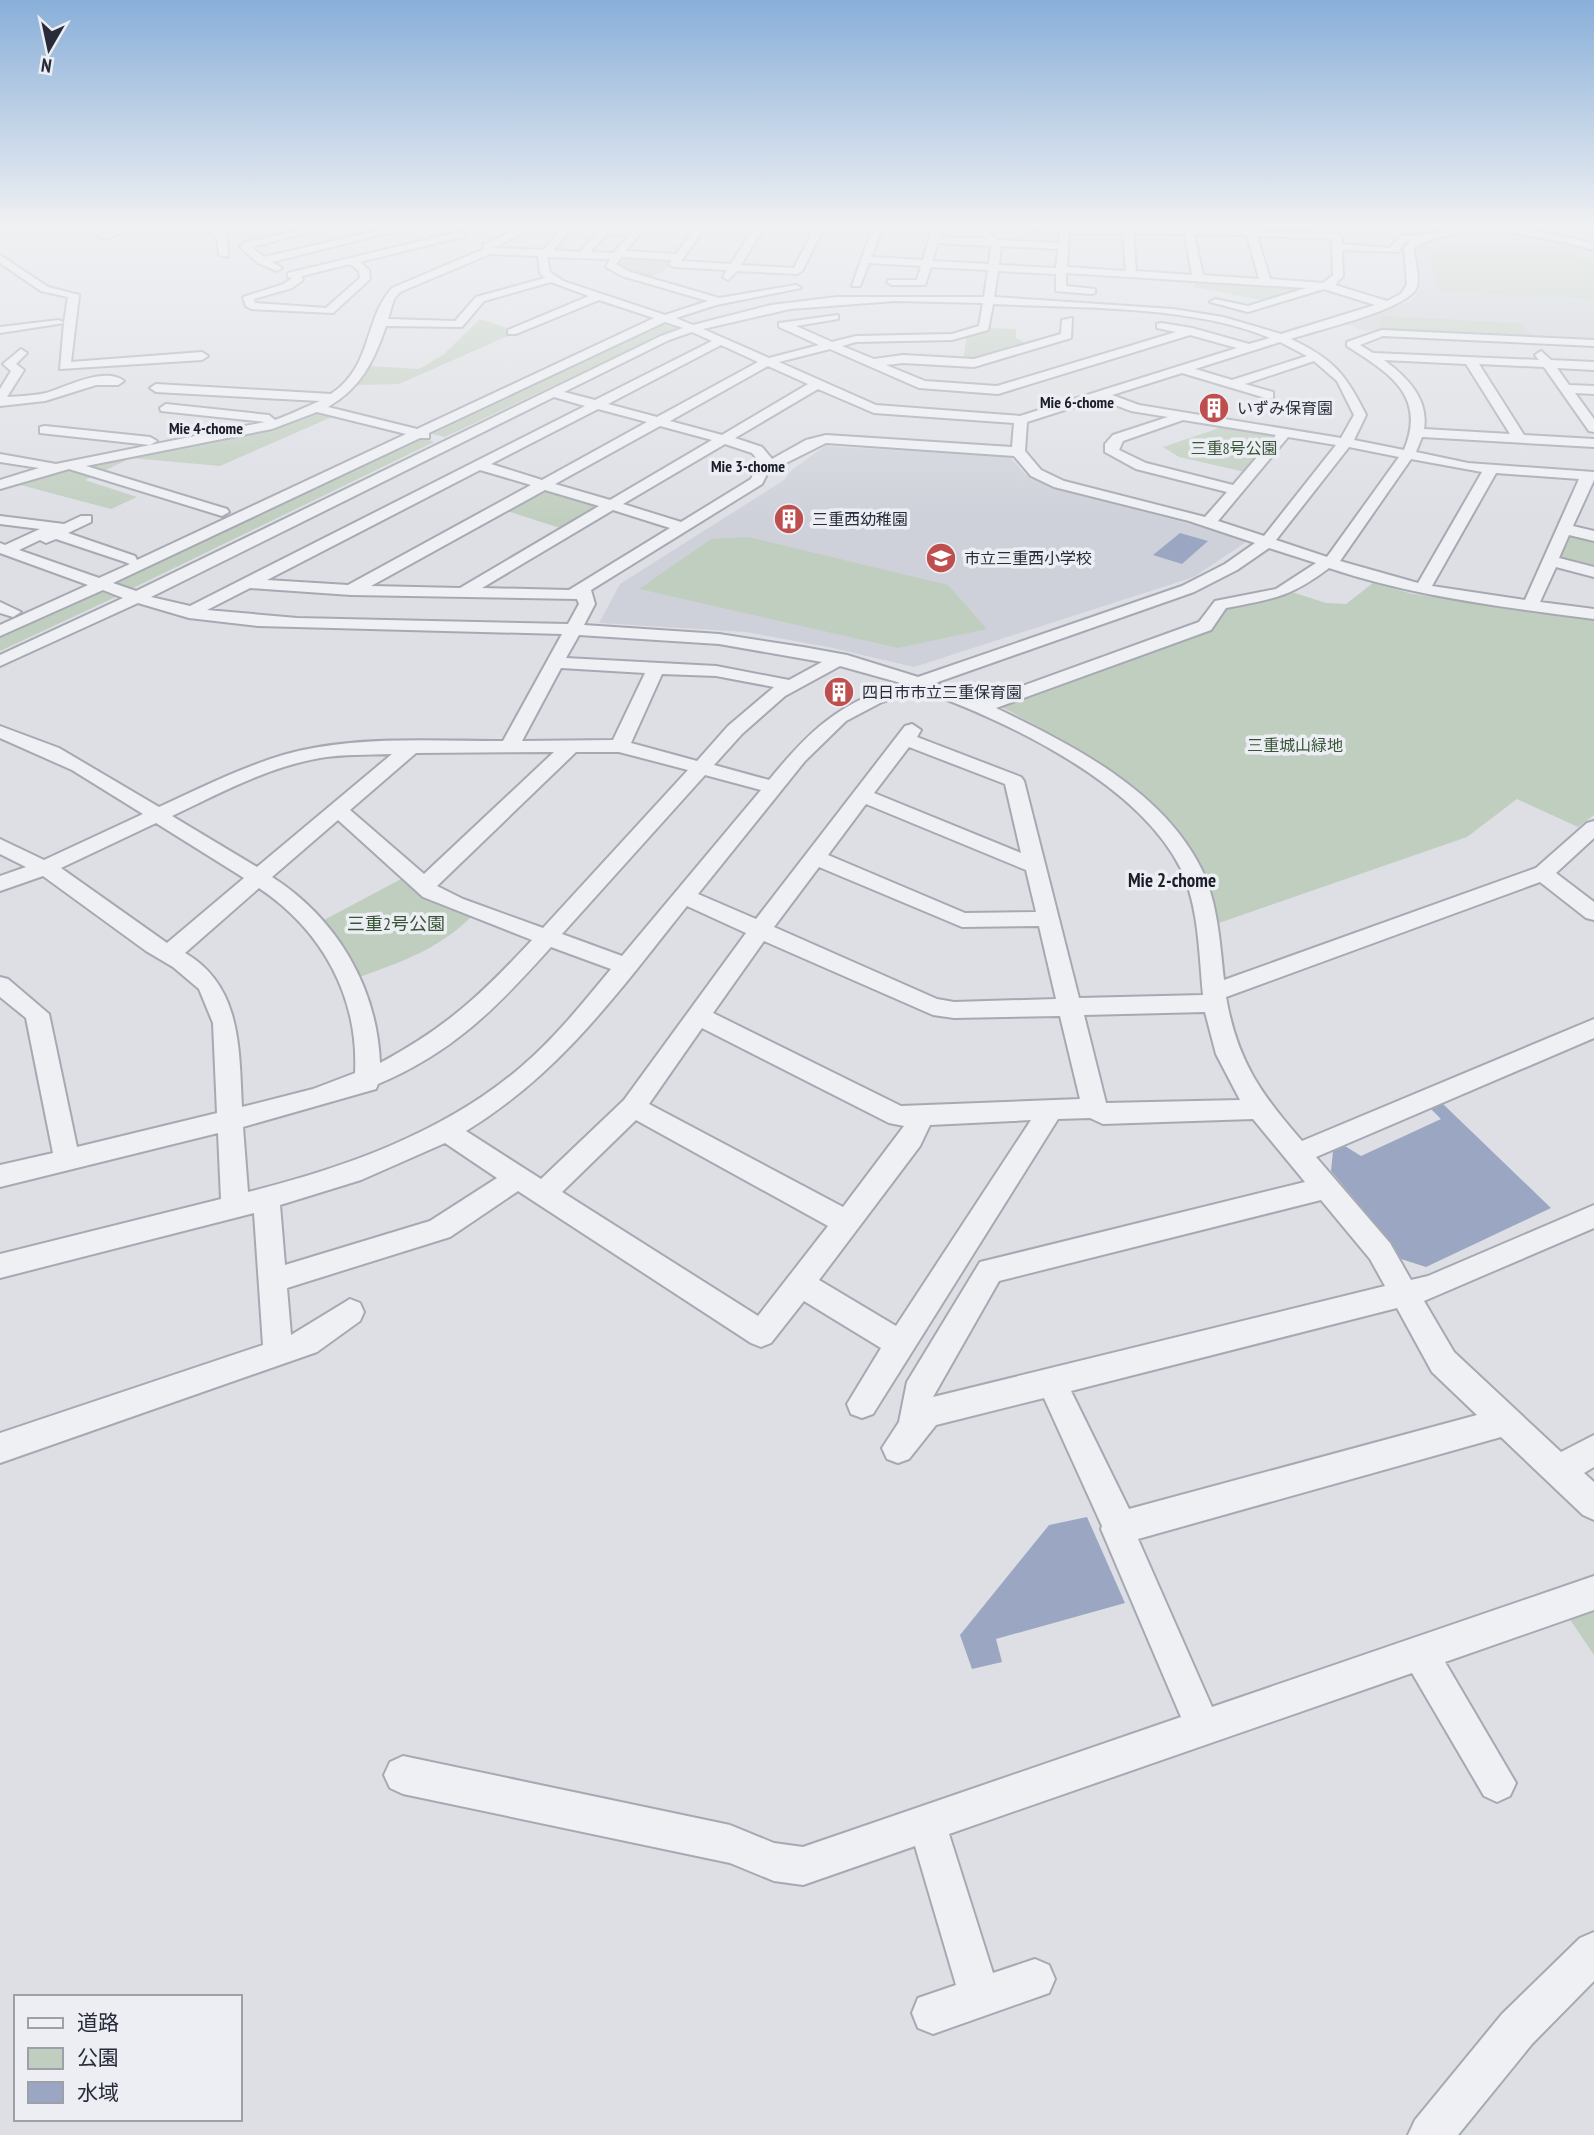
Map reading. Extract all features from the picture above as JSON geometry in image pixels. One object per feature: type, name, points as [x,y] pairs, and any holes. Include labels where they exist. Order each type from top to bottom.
[{"type":"street","points":[[0,330],[54,324]]},
{"type":"street","points":[[70,324],[64,366],[202,356]]},
{"type":"street","points":[[0,485],[62,466],[279,423],[331,398],[350,385],[361,373],[380,324]]},
{"type":"street","points":[[423,324],[459,324]]},
{"type":"street","points":[[512,332],[532,324]]},
{"type":"street","points":[[0,631],[652,324]]},
{"type":"street","points":[[680,324],[866,407],[884,411],[1021,421],[1333,324]]},
{"type":"street","points":[[0,661],[139,596],[665,338],[709,324]]},
{"type":"street","points":[[792,324],[783,325],[923,385],[998,390],[1192,331]]},
{"type":"street","points":[[351,590],[767,362],[827,345],[882,337],[952,337],[984,328],[983,324]]},
{"type":"street","points":[[872,364],[898,359],[974,363],[1067,335],[1073,324]]},
{"type":"street","points":[[0,1266],[235,1207],[363,1170],[446,1131],[488,1106],[538,1067],[568,1037],[809,745],[840,717],[920,681],[1190,588],[1224,571],[1267,542],[1346,442],[1360,415],[1346,382],[1315,357],[1282,339],[1236,324]]},
{"type":"street","points":[[1337,324],[1372,335],[1594,343]]},
{"type":"street","points":[[1151,325],[1192,331],[1251,349]]},
{"type":"street","points":[[1190,588],[1221,604],[1280,593],[1297,585],[1329,562],[1408,455],[1417,433],[1418,411],[1399,380],[1351,344],[1372,335]]},
{"type":"street","points":[[0,401],[18,370],[9,364],[21,353],[27,339]]},
{"type":"street","points":[[189,613],[721,341]]},
{"type":"street","points":[[1530,341],[1589,415],[1594,428]]},
{"type":"street","points":[[0,353],[21,353]]},
{"type":"street","points":[[1370,356],[1594,366]]},
{"type":"street","points":[[1232,384],[1315,357]]},
{"type":"street","points":[[1471,360],[1520,439]]},
{"type":"street","points":[[1185,370],[1269,395]]},
{"type":"street","points":[[0,401],[45,397],[95,381],[118,382]]},
{"type":"street","points":[[462,593],[816,385]]},
{"type":"street","points":[[156,388],[331,398]]},
{"type":"street","points":[[1565,388],[1594,390]]},
{"type":"street","points":[[247,583],[351,590],[560,596],[583,590],[757,481],[765,469],[766,461],[757,450],[553,393]]},
{"type":"street","points":[[1101,397],[1131,407],[1491,469],[1591,475],[1531,605]]},
{"type":"street","points":[[166,408],[272,419],[279,423]]},
{"type":"street","points":[[312,408],[452,442]]},
{"type":"street","points":[[1184,416],[1118,438],[1112,444],[1112,452],[1141,467],[1237,490]]},
{"type":"street","points":[[1021,421],[1018,452],[1031,469],[1050,481],[1208,523],[1422,590],[1594,614]]},
{"type":"street","points":[[45,430],[172,445]]},
{"type":"street","points":[[1208,523],[1286,432]]},
{"type":"street","points":[[1417,433],[1594,443]]},
{"type":"street","points":[[765,469],[811,443],[826,439],[1018,452]]},
{"type":"street","points":[[0,458],[62,466],[222,512]]},
{"type":"street","points":[[479,465],[683,527]]},
{"type":"street","points":[[1422,590],[1491,469]]},
{"type":"street","points":[[7,550],[55,534],[86,519]]},
{"type":"street","points":[[0,520],[58,526],[7,550]]},
{"type":"street","points":[[1565,529],[1594,536]]},
{"type":"street","points":[[55,534],[130,559]]},
{"type":"street","points":[[7,550],[189,613],[253,622],[572,630],[746,641],[841,659],[920,681],[982,707],[1063,750],[1106,778],[1158,824],[1180,849],[1192,869],[1198,890],[1215,997],[1231,1061],[1259,1109],[1380,1251],[1443,1362],[1560,1469],[1594,1504]]},
{"type":"street","points":[[1551,561],[1594,572]]},
{"type":"street","points":[[510,746],[587,604],[583,590]]},
{"type":"street","points":[[982,707],[1205,626],[1221,604]]},
{"type":"street","points":[[0,1176],[304,1102],[367,1082],[418,1055],[457,1029],[488,1002],[700,766],[762,706],[790,685],[841,659]]},
{"type":"street","points":[[555,663],[656,667],[754,676],[790,685]]},
{"type":"street","points":[[620,746],[656,667]]},
{"type":"street","points":[[0,732],[59,755],[257,878],[314,921],[341,958],[359,1005],[369,1062],[367,1082]]},
{"type":"street","points":[[544,1193],[633,1107],[760,930],[909,735],[1014,781],[1095,1108],[1103,1114],[1259,1109]]},
{"type":"street","points":[[424,886],[571,746]]},
{"type":"street","points":[[0,884],[43,869],[249,772],[323,752],[411,747],[620,746],[774,787]]},
{"type":"street","points":[[169,954],[411,747]]},
{"type":"street","points":[[861,795],[1035,866]]},
{"type":"street","points":[[338,810],[424,886],[455,904],[627,966]]},
{"type":"street","points":[[684,896],[933,1007],[954,1010],[1069,1006],[1215,997],[1543,873],[1594,827]]},
{"type":"street","points":[[0,846],[56,874],[209,985],[225,1023],[235,1207]]},
{"type":"street","points":[[816,858],[962,920],[1048,919]]},
{"type":"street","points":[[1543,873],[1594,913]]},
{"type":"street","points":[[0,985],[37,1014],[67,1159]]},
{"type":"street","points":[[699,1016],[898,1116],[1095,1108]]},
{"type":"street","points":[[1297,1154],[1594,1028]]},
{"type":"street","points":[[633,1107],[847,1223]]},
{"type":"street","points":[[862,1404],[1051,1110]]},
{"type":"street","points":[[446,1131],[761,1334],[911,1139],[922,1115]]},
{"type":"street","points":[[271,1281],[414,1239],[440,1228],[519,1177]]},
{"type":"street","points":[[1326,1188],[990,1271],[918,1392],[906,1438],[927,1413],[1432,1287],[1590,1224]]},
{"type":"street","points":[[266,1198],[278,1353]]},
{"type":"street","points":[[801,1284],[900,1345]]},
{"type":"street","points":[[0,1448],[307,1343],[350,1312]]},
{"type":"street","points":[[1052,1382],[1105,1500],[1122,1528]]},
{"type":"street","points":[[1203,1727],[1117,1529],[1507,1421]]},
{"type":"street","points":[[1560,1469],[1594,1450]]},
{"type":"street","points":[[403,1775],[730,1844],[774,1862],[803,1866],[1594,1593]]},
{"type":"street","points":[[1420,1653],[1497,1783]]},
{"type":"street","points":[[927,1824],[981,1997]]},
{"type":"street","points":[[1430,2135],[1517,2029],[1594,1952]]},
{"type":"street","points":[[933,2013],[1035,1979]]},
{"type":"shaded area","points":[[1346,324],[1594,324],[1594,341],[1366,331]]},
{"type":"shaded area","name":"市立三重西小学校","points":[[825,446],[1010,457],[1025,474],[1060,489],[1249,540],[1194,577],[914,667],[746,632],[599,623],[620,584],[784,480],[793,469]]},
{"type":"green space","points":[[475,324],[494,324],[511,329],[512,334],[399,384],[356,385],[369,366],[419,369],[443,355]]},
{"type":"green space","points":[[657,324],[675,328],[445,437],[432,434]]},
{"type":"green space","points":[[1380,324],[1522,324],[1533,338],[1379,330]]},
{"type":"green space","points":[[988,328],[1016,329],[1016,338],[1028,344],[963,361],[967,335]]},
{"type":"green space","points":[[317,412],[334,416],[220,466],[131,458],[85,480],[137,497],[111,509],[13,483]]},
{"type":"green space","name":"三重8号公園","points":[[1225,426],[1277,436],[1245,472],[1179,457],[1163,447]]},
{"type":"green space","points":[[423,438],[434,442],[133,588],[118,584],[119,581]]},
{"type":"green space","points":[[547,490],[599,508],[563,529],[504,510],[539,491]]},
{"type":"green space","points":[[1570,535],[1594,538],[1594,569],[1560,559]]},
{"type":"green space","points":[[748,537],[948,585],[987,629],[898,648],[639,589],[711,539]]},
{"type":"green space","name":"三重城山緑地","points":[[1373,583],[1413,594],[1594,620],[1594,815],[1578,827],[1517,799],[1467,837],[1219,923],[1208,884],[1190,849],[1166,819],[1106,767],[1003,708],[1004,704],[1188,637],[1230,604],[1292,592],[1326,603],[1346,604]]},
{"type":"green space","points":[[104,590],[120,595],[0,651],[0,634]]},
{"type":"green space","name":"三重2号公園","points":[[403,878],[424,896],[471,917],[432,946],[405,960],[360,977],[346,949],[324,920]]},
{"type":"green space","points":[[1594,1609],[1594,1655],[1569,1618]]},
{"type":"water","points":[[1180,533],[1208,541],[1182,564],[1153,555]]},
{"type":"water","points":[[1443,1104],[1551,1208],[1426,1267],[1401,1259],[1393,1245],[1331,1171],[1333,1151],[1345,1146],[1361,1156],[1441,1119],[1431,1109]]},
{"type":"water","points":[[1087,1517],[1125,1603],[996,1639],[1002,1662],[972,1669],[960,1635],[1049,1525]]},
{"type":"place","name":"いずみ保育園","points":[[1214,408]]},
{"type":"place","name":"三重西幼稚園","points":[[789,519]]},
{"type":"place","name":"市立三重西小学校","points":[[941,558]]},
{"type":"place","name":"四日市市立三重保育園","points":[[839,692]]},
{"type":"district","name":"Mie 6-chome","points":[[1077,402]]},
{"type":"district","name":"Mie 4-chome","points":[[206,428]]},
{"type":"district","name":"Mie 3-chome","points":[[748,466]]},
{"type":"district","name":"Mie 2-chome","points":[[1172,880]]}]
